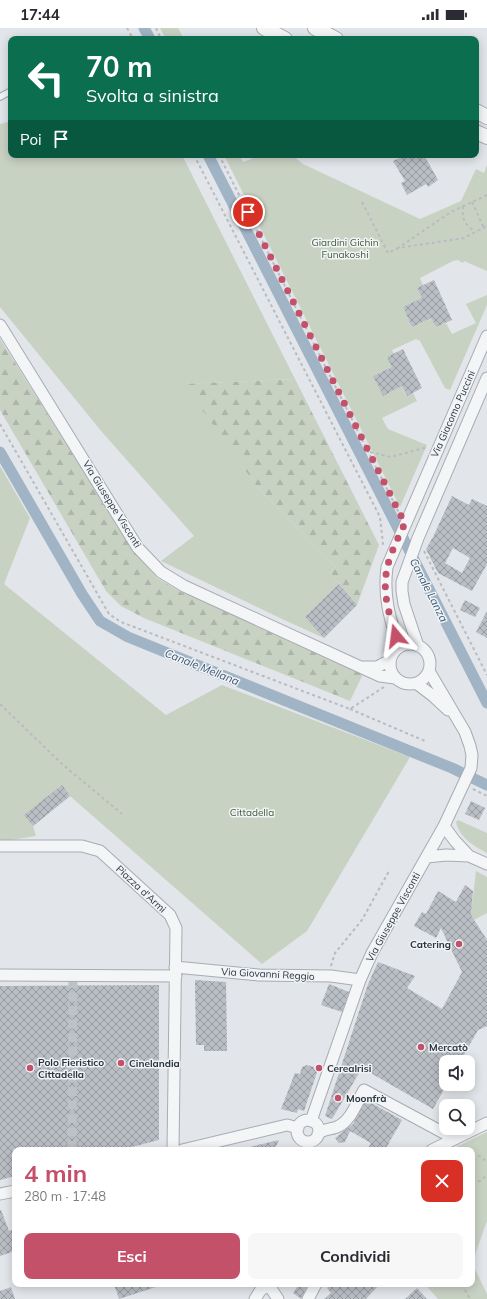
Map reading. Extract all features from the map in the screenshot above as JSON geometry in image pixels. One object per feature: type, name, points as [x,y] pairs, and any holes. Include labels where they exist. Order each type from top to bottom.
[{"type":"street","points":[[264,28],[279,36]]},
{"type":"street","points":[[315,28],[330,36]]},
{"type":"street","name":"Via Giuseppe Visconti","points":[[0,325],[138,548],[161,572],[184,586],[380,676],[396,679]]},
{"type":"street","name":"Via Giacomo Puccini","points":[[399,647],[385,594],[387,567],[487,336]]},
{"type":"street","name":"Via Giacomo Puccini","points":[[418,646],[404,604],[402,582],[416,541],[487,378]]},
{"type":"street","name":"Via Giacomo Puccini","points":[[428,470],[444,477]]},
{"type":"street","points":[[405,644],[418,646],[423,649],[430,659],[429,671],[422,681],[416,684],[403,683],[396,679],[390,666],[390,660],[395,651],[405,644]]},
{"type":"street","points":[[362,667],[377,667],[390,660]]},
{"type":"street","name":"Via Giuseppe Visconti","points":[[310,1121],[360,980],[372,953],[444,826],[471,768],[472,755],[465,732],[429,671]]},
{"type":"street","name":"Via Giuseppe Visconti","points":[[416,684],[433,696],[457,719]]},
{"type":"street","points":[[444,826],[469,856]]},
{"type":"street","name":"Piazza d'Armi","points":[[0,846],[82,846],[100,851],[170,915],[176,928],[173,1147]]},
{"type":"street","points":[[427,857],[446,855],[469,856],[487,864]]},
{"type":"street","points":[[0,975],[176,972]]},
{"type":"street","name":"Via Giovanni Reggio","points":[[176,972],[328,976],[360,980]]},
{"type":"street","points":[[318,1134],[318,1127],[310,1121],[304,1121],[298,1128],[297,1134],[302,1146],[314,1140],[322,1131],[343,1123],[348,1118],[364,1090],[455,1139]]},
{"type":"street","points":[[438,1147],[487,1123]]},
{"type":"street","points":[[195,1147],[287,1125],[298,1128]]},
{"type":"street","points":[[0,1194],[12,1192]]},
{"type":"street","points":[[255,1299],[265,1287]]},
{"type":"street","points":[[270,1287],[278,1299]]},
{"type":"street","points":[[308,1299],[314,1287]]},
{"type":"path","points":[[196,158],[380,517],[383,544],[393,553]]},
{"type":"path","points":[[221,158],[405,524]]},
{"type":"path","points":[[362,202],[388,253],[398,248],[451,212],[487,195]]},
{"type":"path","points":[[472,202],[484,228]]},
{"type":"path","points":[[463,206],[462,217],[466,225],[475,232]]},
{"type":"path","points":[[398,248],[464,238],[487,226]]},
{"type":"path","points":[[0,424],[109,614],[122,622],[350,709],[425,741]]},
{"type":"path","points":[[369,452],[392,457],[424,448],[436,453]]},
{"type":"path","points":[[416,541],[487,675]]},
{"type":"path","points":[[350,709],[396,679]]},
{"type":"path","points":[[0,704],[62,764],[122,814]]},
{"type":"path","points":[[464,785],[487,796]]},
{"type":"path","points":[[328,976],[335,953],[362,920],[389,871]]},
{"type":"path","points":[[475,1155],[484,1158],[487,1162]]},
{"type":"path","points":[[475,1182],[480,1181],[487,1175]]},
{"type":"path","points":[[464,1287],[470,1299]]},
{"type":"green space","points":[[160,28],[178,28],[182,36],[164,36]]},
{"type":"green space","points":[[8,122],[8,158],[184,158],[295,379],[185,384],[258,488],[336,567],[330,573],[357,605],[324,638],[161,561],[194,536],[102,432],[0,307],[0,124]]},
{"type":"green space","name":"Giardini Gichin Funakoshi","points":[[226,158],[241,158],[243,162],[254,158],[296,158],[303,164],[420,219],[461,201],[476,169],[484,173],[487,165],[487,271],[464,261],[463,263],[458,260],[453,261],[420,278],[423,285],[417,288],[422,298],[403,307],[412,327],[431,318],[436,327],[446,323],[452,334],[476,323],[466,304],[487,295],[487,305],[450,390],[445,388],[420,341],[416,339],[392,350],[394,354],[392,367],[373,376],[383,396],[402,386],[406,396],[413,393],[417,401],[382,418],[388,429],[427,445],[400,507]]},
{"type":"green space","points":[[0,339],[134,551],[157,578],[181,592],[364,672],[350,701],[144,618],[121,606],[106,591],[0,410]]},
{"type":"green space","points":[[295,379],[379,545],[357,605],[330,573],[336,567],[258,488],[184,384]]},
{"type":"green space","name":"Cittadella","points":[[0,466],[30,518],[4,584],[166,715],[222,685],[410,757],[307,931],[262,964],[70,796],[33,826],[36,836],[5,841],[0,840]]},
{"type":"green space","points":[[458,820],[487,833],[487,853],[473,845],[464,837],[456,822]]},
{"type":"green space","points":[[476,871],[487,877],[487,913],[474,920],[471,915]]},
{"type":"green space","points":[[487,1132],[487,1221],[475,1255],[475,1147],[456,1147]]},
{"type":"green space","points":[[475,1269],[487,1294],[487,1299],[438,1299],[428,1287],[475,1287]]},
{"type":"building","points":[[400,158],[426,158],[438,180],[428,187],[426,184],[407,195],[401,183],[405,181],[393,161]]},
{"type":"building","points":[[434,280],[452,320],[436,327],[431,318],[412,327],[403,307],[422,298],[417,288]]},
{"type":"building","points":[[403,349],[422,388],[407,396],[402,386],[383,396],[373,376],[392,367],[387,357]]},
{"type":"building","points":[[452,496],[469,505],[472,499],[487,506],[487,564],[472,591],[438,573],[426,549]],"holes":[[[453,548],[470,558],[462,573],[445,563]]]},
{"type":"building","points":[[339,584],[357,605],[324,638],[305,617]]},
{"type":"building","points":[[465,600],[480,608],[475,617],[460,610]]},
{"type":"building","points":[[487,611],[487,638],[476,632]]},
{"type":"building","points":[[62,785],[70,796],[33,826],[24,815]]},
{"type":"building","points":[[471,801],[485,808],[479,820],[465,814]]},
{"type":"building","points":[[465,885],[473,891],[471,915],[487,940],[487,1026],[478,1030],[464,1055],[439,1055],[439,1091],[443,1091],[433,1109],[362,1068],[332,1119],[325,1116],[368,984],[378,962],[415,976],[407,988],[442,1009],[462,972],[441,928],[436,938],[414,926],[422,912],[426,914],[438,891],[456,902]]},
{"type":"building","points":[[195,980],[226,982],[227,1051],[204,1051],[204,1045],[196,1045]]},
{"type":"building","points":[[329,984],[349,992],[342,1012],[321,1005]]},
{"type":"building","points":[[159,985],[159,1140],[132,1147],[12,1147],[12,1177],[0,1180],[0,986]]},
{"type":"building","points":[[307,1065],[314,1067],[317,1072],[304,1111],[298,1109],[297,1113],[281,1109],[295,1073],[300,1074],[302,1067]]},
{"type":"building","points":[[366,1100],[402,1120],[387,1147],[369,1147],[371,1143],[350,1131],[345,1142],[339,1143],[335,1138],[353,1124]]},
{"type":"building","points":[[279,1140],[276,1147],[250,1147]]},
{"type":"building","points":[[1,1210],[9,1231],[12,1230],[12,1252],[0,1256]]},
{"type":"building","points":[[11,1287],[15,1299],[0,1299],[0,1291]]},
{"type":"building","points":[[115,1287],[156,1287],[119,1299]]},
{"type":"building","points":[[297,1287],[307,1287],[301,1299],[293,1293]]},
{"type":"building","points":[[377,1287],[366,1299],[324,1299],[331,1293],[327,1288]]},
{"type":"building","points":[[417,1288],[427,1299],[405,1299]]},
{"type":"waterway","name":"Canale Lanza","points":[[144,28],[148,36]]},
{"type":"waterway","name":"Canale Lanza","points":[[210,158],[487,703]]},
{"type":"waterway","name":"Canale Mellana","points":[[0,452],[82,594],[100,621],[128,637],[452,768],[487,785]]},
{"type":"tunnel","points":[[72,1147],[73,975]]},
{"type":"place","name":"Catering","points":[[459,944]]},
{"type":"place","name":"Mercatò","points":[[421,1047]]},
{"type":"place","name":"Cinelandia","points":[[121,1063]]},
{"type":"place","name":"Polo Fieristico Cittadella","points":[[30,1068]]},
{"type":"place","name":"Cerealrisi","points":[[319,1068]]},
{"type":"place","name":"Moonfrà","points":[[338,1098]]},
{"type":"route","points":[[248,212],[405,523],[387,567],[385,581],[385,594],[388,609],[396,636]]}]
